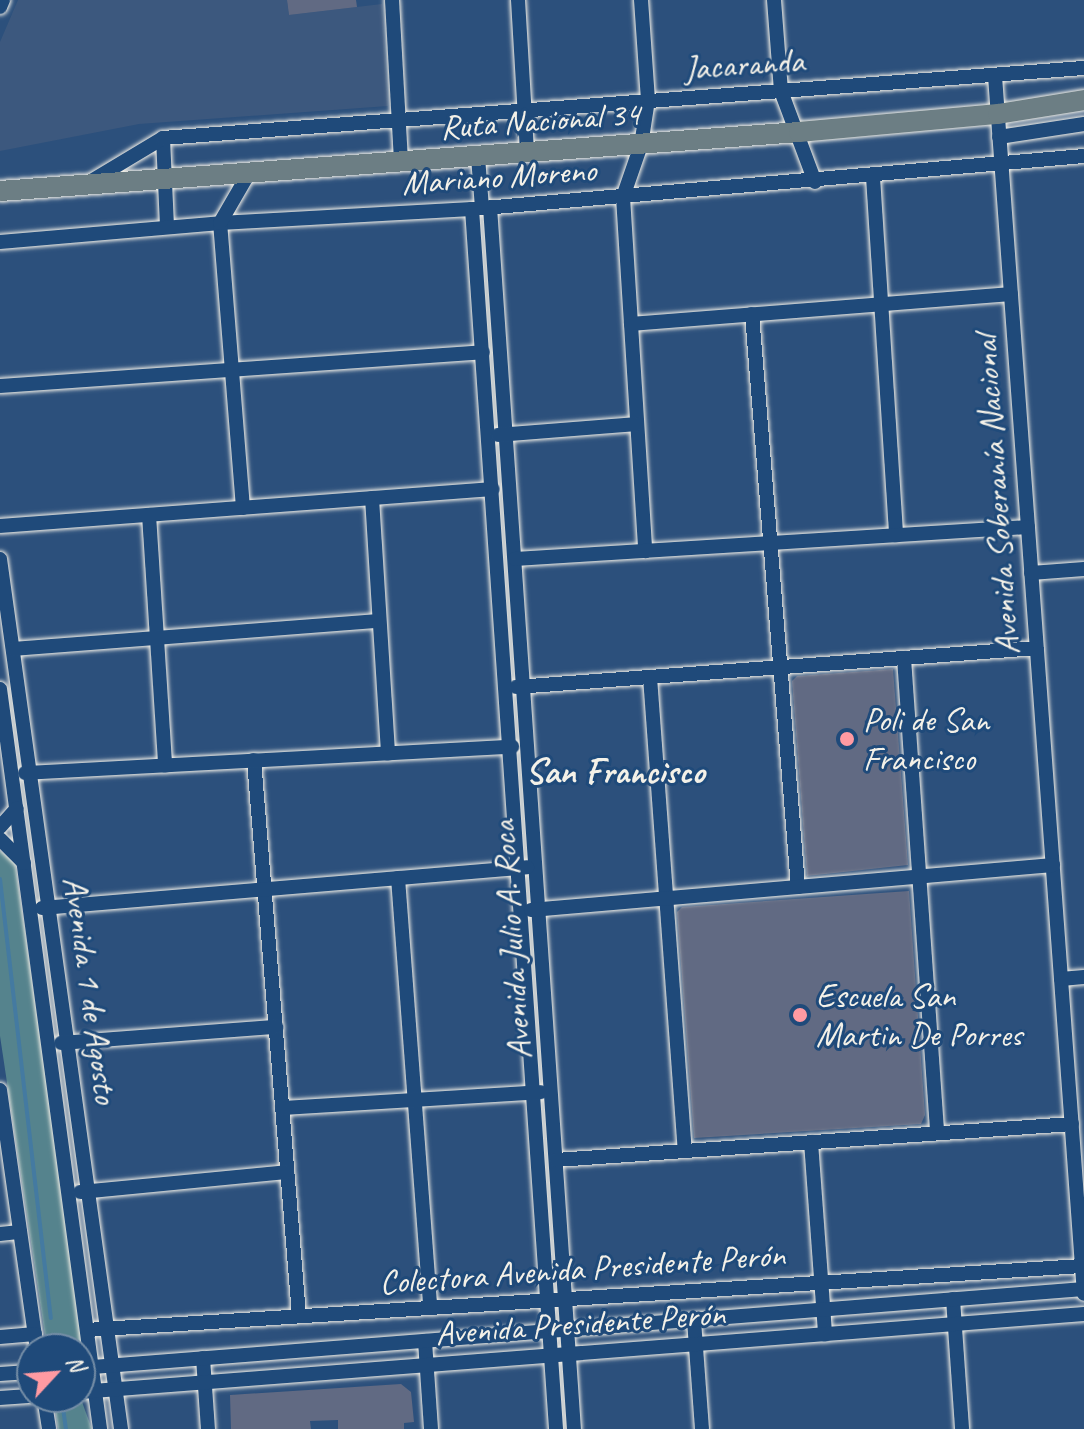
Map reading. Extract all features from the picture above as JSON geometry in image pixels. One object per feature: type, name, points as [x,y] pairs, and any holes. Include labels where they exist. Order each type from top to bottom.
[{"type":"highway","name":"Ruta Nacional 34","points":[[0,191],[799,132],[998,114],[1084,100]]},
{"type":"street","points":[[0,7],[3,0]]},
{"type":"street","points":[[392,0],[401,162]]},
{"type":"street","points":[[518,0],[527,153]]},
{"type":"street","points":[[641,0],[648,100],[641,145],[623,197],[645,551]]},
{"type":"street","points":[[774,0],[781,91],[799,132],[815,182]]},
{"type":"street","name":"Jacaranda","points":[[86,185],[163,138],[1084,68]]},
{"type":"street","name":"Avenida Soberanía Nacional","points":[[995,76],[1084,1291]]},
{"type":"street","points":[[999,137],[1084,124]]},
{"type":"street","points":[[163,138],[161,179],[167,227]]},
{"type":"street","name":"Mariano Moreno","points":[[0,242],[220,223],[482,208],[815,182],[1002,167],[1084,156]]},
{"type":"street","points":[[478,157],[482,208]]},
{"type":"street","points":[[243,508],[220,223],[249,173]]},
{"type":"street","points":[[873,177],[896,535]]},
{"type":"street","name":"Avenida Julio A. Roca","points":[[482,208],[483,352],[493,489],[536,866],[574,1429]]},
{"type":"street","name":"Avenida Julio A. Roca","points":[[482,208],[506,434],[515,559],[516,687],[512,747],[556,1429]]},
{"type":"street","points":[[631,324],[1011,294]]},
{"type":"street","points":[[752,314],[798,887]]},
{"type":"street","points":[[0,386],[483,352]]},
{"type":"street","points":[[489,435],[637,424]]},
{"type":"street","points":[[0,526],[493,489]]},
{"type":"street","points":[[372,498],[388,753]]},
{"type":"street","points":[[149,515],[165,765]]},
{"type":"street","points":[[515,559],[1028,527]]},
{"type":"street","name":"Avenida 1 de Agosto","points":[[0,559],[121,1429]]},
{"type":"street","points":[[1031,573],[1084,569]]},
{"type":"street","points":[[13,649],[378,621]]},
{"type":"street","points":[[516,687],[1037,648]]},
{"type":"street","points":[[904,658],[937,1133]]},
{"type":"street","points":[[650,677],[685,1151]]},
{"type":"street","name":"Avenida 1 de Agosto","points":[[0,689],[87,1333]]},
{"type":"street","points":[[13,774],[512,747]]},
{"type":"street","points":[[254,760],[299,1316]]},
{"type":"street","points":[[0,827],[17,808]]},
{"type":"street","points":[[0,839],[24,863]]},
{"type":"street","points":[[523,911],[1053,865]]},
{"type":"street","points":[[31,909],[536,866]]},
{"type":"street","points":[[398,878],[430,1308]]},
{"type":"street","points":[[1061,979],[1084,977]]},
{"type":"street","points":[[48,1044],[276,1027]]},
{"type":"street","points":[[0,1090],[3,1128],[35,1333]]},
{"type":"street","points":[[282,1108],[551,1092]]},
{"type":"street","points":[[556,1160],[1072,1124]]},
{"type":"street","points":[[811,1142],[825,1334]]},
{"type":"street","points":[[68,1193],[287,1172]]},
{"type":"street","points":[[0,1234],[20,1232]]},
{"type":"street","name":"Colectora Avenida Presidente Perón","points":[[87,1330],[1082,1266]]},
{"type":"street","name":"Avenida Presidente Perón","points":[[96,1367],[1084,1291]]},
{"type":"street","points":[[953,1299],[962,1429]]},
{"type":"street","name":"Avenida Presidente Perón","points":[[96,1391],[1084,1314]]},
{"type":"street","points":[[694,1320],[702,1429]]},
{"type":"street","points":[[425,1341],[431,1429]]},
{"type":"street","points":[[203,1358],[208,1429]]},
{"type":"shaded area","points":[[18,0],[287,0],[289,15],[382,4],[388,106],[139,124],[0,151],[0,42]]},
{"type":"green space","points":[[0,851],[15,862],[82,1333],[45,1333],[0,1036]]},
{"type":"green space","points":[[56,1413],[86,1413],[92,1429],[58,1429]]},
{"type":"building","points":[[287,0],[356,0],[357,7],[289,15]]},
{"type":"building","name":"Poli de San Francisco","points":[[893,669],[908,865],[807,876],[792,681],[797,676]]},
{"type":"building","name":"Escuela San Martin De Porres","points":[[909,891],[925,1115],[921,1124],[694,1138],[677,912],[682,907]]},
{"type":"building","points":[[401,1384],[411,1392],[414,1422],[404,1423],[404,1429],[338,1429],[338,1420],[310,1421],[311,1429],[231,1429],[230,1395]]},
{"type":"waterway","points":[[0,879],[51,1318]]},
{"type":"waterway","points":[[64,1413],[66,1429]]},
{"type":"place","name":"Poli de San Francisco","points":[[847,739]]},
{"type":"place","name":"Escuela San Martin De Porres","points":[[800,1015]]},
{"type":"district","name":"San Francisco","points":[[615,772]]}]
